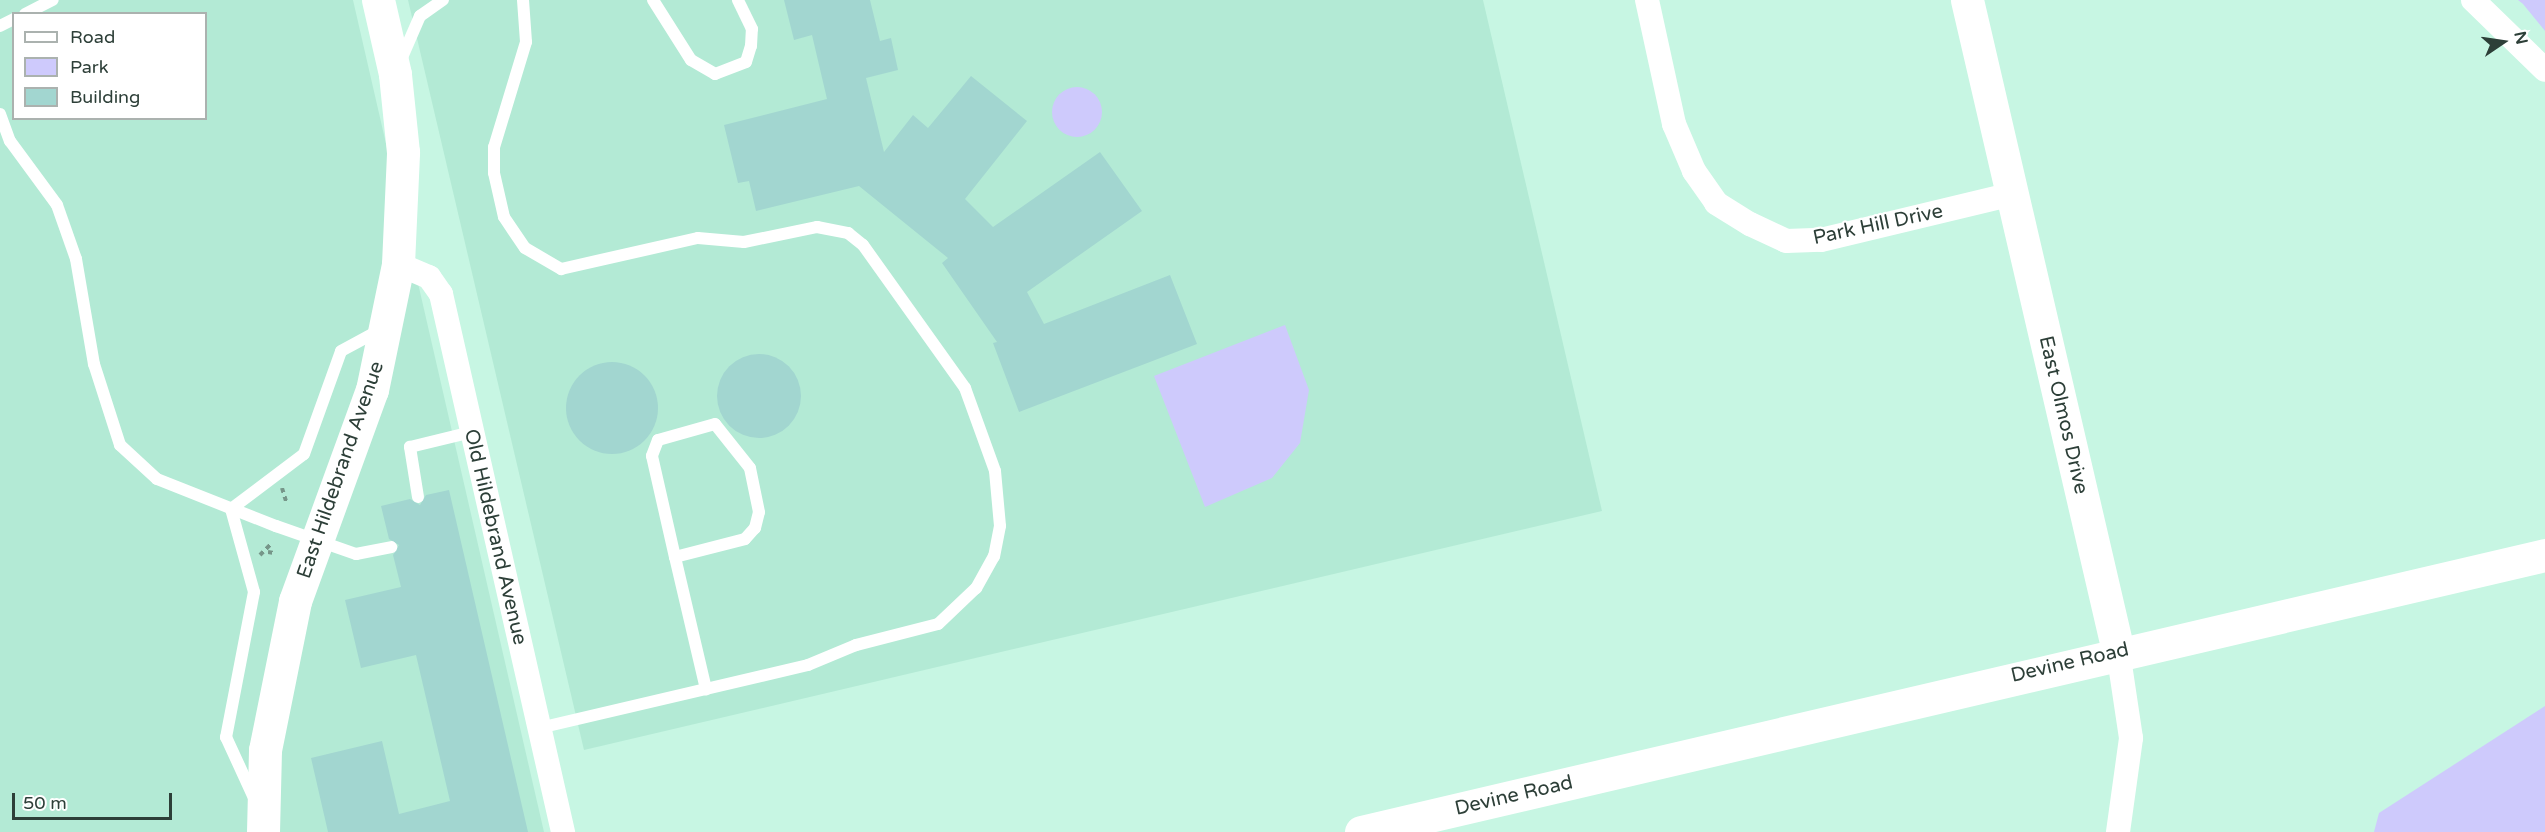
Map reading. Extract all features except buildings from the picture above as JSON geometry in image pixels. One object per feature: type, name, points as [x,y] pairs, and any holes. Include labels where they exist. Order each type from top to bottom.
[{"type":"street","name":"East Hildebrand Avenue","points":[[263,825],[265,750],[277,679],[317,541],[372,390],[388,326],[398,264],[403,152],[395,74],[378,0]]},
{"type":"street","name":"Park Hill Drive","points":[[1647,0],[1674,124],[1694,171],[1716,202],[1750,224],[1786,241],[1821,240],[2012,194]]},
{"type":"street","name":"East Olmos Drive","points":[[1967,0],[2118,651],[2131,738],[2118,832]]},
{"type":"street","points":[[2473,0],[2545,70]]},
{"type":"street","name":"Old Hildebrand Avenue","points":[[398,264],[429,277],[441,294],[562,832]]},
{"type":"street","name":"Devine Road","points":[[1361,832],[2118,651],[2545,555]]},
{"type":"street","name":"Devine Road","points":[[1430,832],[1553,804],[1596,776]]},
{"type":"lane","points":[[29,12],[54,0]]},
{"type":"lane","points":[[395,74],[420,16],[443,0]]},
{"type":"lane","points":[[523,0],[526,42],[494,147],[494,173],[504,217],[525,248],[561,269],[698,238],[744,242],[817,227],[849,233],[863,245],[965,387],[995,471],[1000,526],[994,556],[956,610],[920,630],[706,689],[539,728]]},
{"type":"lane","points":[[653,0],[691,60],[714,74],[746,62],[751,46],[752,29],[738,0]]},
{"type":"lane","points":[[0,114],[10,141],[57,205],[76,259],[99,385],[120,445],[157,479],[231,509],[356,554],[391,547]]},
{"type":"lane","points":[[231,509],[304,453],[341,351],[388,326]]},
{"type":"lane","points":[[675,556],[745,539],[755,528],[759,512],[750,468],[715,424],[658,440],[651,456],[706,689]]},
{"type":"lane","points":[[418,497],[411,447],[472,432]]},
{"type":"lane","points":[[231,509],[254,592],[226,737],[263,825]]},
{"type":"path","points":[[280,484],[289,499]]},
{"type":"path","points":[[268,552],[271,544]]},
{"type":"path","points":[[260,555],[268,552],[274,553]]},
{"type":"shaded area","points":[[0,0],[353,0],[544,832],[0,832]]},
{"type":"shaded area","points":[[408,0],[1483,0],[1602,511],[584,750]]},
{"type":"green space","points":[[2518,0],[2545,0],[2545,31],[2523,4]]},
{"type":"green space","points":[[1077,87],[1095,94],[1102,112],[1095,130],[1077,137],[1059,130],[1052,112],[1059,94]]},
{"type":"green space","points":[[1285,325],[1309,390],[1300,443],[1272,478],[1205,507],[1154,376]]},
{"type":"green space","points":[[2545,706],[2545,832],[2374,832],[2379,813]]}]
